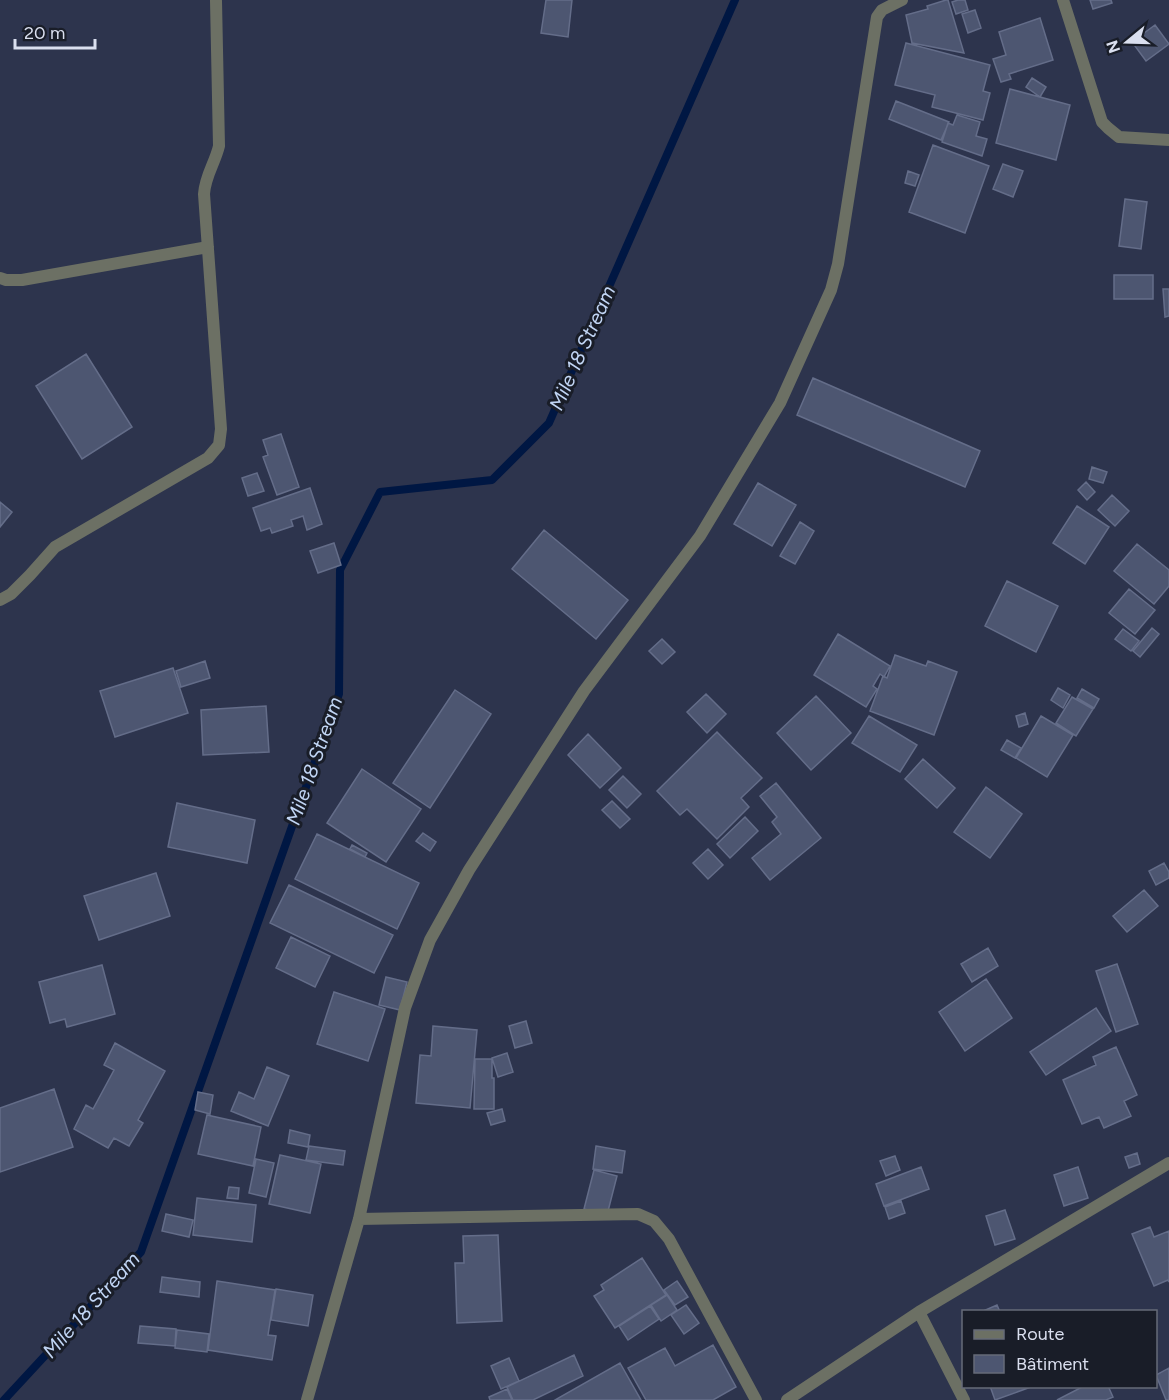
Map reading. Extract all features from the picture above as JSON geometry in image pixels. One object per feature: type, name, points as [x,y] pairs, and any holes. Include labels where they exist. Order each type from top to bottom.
[{"type":"street","points":[[307,1400],[358,1219],[405,1008],[430,940],[468,870],[584,691],[700,536],[780,403],[831,290],[838,264],[877,17],[882,10],[902,0]]},
{"type":"street","points":[[1063,0],[1102,122],[1119,137],[1169,140]]},
{"type":"street","points":[[0,600],[11,594],[55,548],[208,458],[219,445],[221,429],[204,181],[216,159],[219,146],[216,2]]},
{"type":"street","points":[[0,278],[22,280],[208,247]]},
{"type":"street","points":[[787,1400],[919,1312],[1169,1163]]},
{"type":"street","points":[[358,1219],[638,1214],[654,1221],[669,1239],[756,1400]]},
{"type":"street","points":[[919,1312],[964,1400]]},
{"type":"building","points":[[546,0],[572,0],[568,37],[541,33]]},
{"type":"building","points":[[948,0],[964,53],[912,43],[906,15],[928,9],[927,6]]},
{"type":"building","points":[[965,0],[968,10],[956,14],[952,2]]},
{"type":"building","points":[[1090,0],[1111,0],[1112,3],[1093,9]]},
{"type":"building","points":[[975,10],[981,28],[968,33],[962,14]]},
{"type":"building","points":[[1040,18],[1053,60],[1009,74],[1011,79],[1001,82],[993,59],[1006,55],[999,32]]},
{"type":"building","points":[[1155,25],[1169,44],[1146,61],[1132,42]]},
{"type":"building","points":[[906,43],[990,65],[983,91],[990,93],[983,120],[932,107],[935,95],[895,85]]},
{"type":"building","points":[[1032,78],[1046,87],[1040,97],[1026,87]]},
{"type":"building","points":[[1010,89],[1070,105],[1056,160],[996,143]]},
{"type":"building","points":[[896,101],[949,122],[941,140],[889,119]]},
{"type":"building","points":[[957,115],[980,122],[976,136],[987,139],[982,156],[942,142],[948,123],[953,125]]},
{"type":"building","points":[[933,145],[989,166],[965,233],[909,212]]},
{"type":"building","points":[[1003,164],[1023,171],[1013,197],[993,189]]},
{"type":"building","points":[[908,171],[919,175],[915,186],[905,183]]},
{"type":"building","points":[[1125,199],[1147,202],[1141,249],[1119,246]]},
{"type":"building","points":[[1114,275],[1153,275],[1153,299],[1114,299]]},
{"type":"building","points":[[1163,289],[1169,289],[1169,316],[1165,317]]},
{"type":"building","points":[[86,354],[132,427],[82,459],[36,386]]},
{"type":"building","points":[[813,378],[980,451],[965,487],[797,415]]},
{"type":"building","points":[[281,434],[299,487],[277,495],[263,457],[268,455],[263,440]]},
{"type":"building","points":[[1092,467],[1107,472],[1103,483],[1089,479]]},
{"type":"building","points":[[257,473],[264,491],[248,496],[242,478]]},
{"type":"building","points":[[1086,482],[1095,492],[1087,500],[1078,490]]},
{"type":"building","points":[[758,483],[796,505],[772,546],[734,524]]},
{"type":"building","points":[[310,488],[322,524],[307,530],[303,516],[291,520],[293,526],[272,533],[270,528],[261,531],[253,508]]},
{"type":"building","points":[[1112,495],[1129,511],[1115,526],[1098,510]]},
{"type":"building","points":[[0,502],[12,512],[0,527]]},
{"type":"building","points":[[1077,506],[1109,527],[1085,564],[1053,543]]},
{"type":"building","points":[[800,522],[814,531],[795,564],[780,556]]},
{"type":"building","points":[[544,530],[628,600],[596,639],[512,569]]},
{"type":"building","points":[[334,543],[341,565],[318,573],[310,551]]},
{"type":"building","points":[[1137,544],[1169,570],[1169,586],[1154,604],[1114,571]]},
{"type":"building","points":[[1007,581],[1058,606],[1036,652],[985,626]]},
{"type":"building","points":[[1129,589],[1155,610],[1135,634],[1109,613]]},
{"type":"building","points":[[1152,628],[1159,634],[1140,657],[1133,651]]},
{"type":"building","points":[[1123,629],[1139,641],[1131,651],[1115,639]]},
{"type":"building","points":[[838,634],[890,666],[884,677],[880,674],[873,686],[877,689],[866,707],[814,675]]},
{"type":"building","points":[[662,639],[675,652],[662,664],[649,651]]},
{"type":"building","points":[[895,655],[926,666],[928,661],[957,672],[934,735],[870,711],[883,676],[887,678]]},
{"type":"building","points":[[205,661],[210,678],[181,687],[176,671]]},
{"type":"building","points":[[173,668],[188,713],[115,737],[100,691]]},
{"type":"building","points":[[1058,688],[1070,695],[1063,708],[1051,700]]},
{"type":"building","points":[[1082,689],[1099,699],[1094,708],[1077,698]]},
{"type":"building","points":[[455,690],[491,714],[430,808],[393,783]]},
{"type":"building","points":[[706,694],[726,714],[707,733],[687,712]]},
{"type":"building","points":[[816,696],[851,733],[811,770],[777,733]]},
{"type":"building","points":[[1072,697],[1093,709],[1076,736],[1056,723]]},
{"type":"building","points":[[266,706],[269,752],[203,755],[201,710]]},
{"type":"building","points":[[1025,713],[1028,724],[1019,727],[1016,716]]},
{"type":"building","points":[[869,716],[917,745],[900,772],[852,743]]},
{"type":"building","points":[[1041,716],[1073,735],[1047,777],[1016,758]]},
{"type":"building","points":[[717,732],[762,778],[741,798],[749,807],[717,839],[687,809],[680,815],[657,791]]},
{"type":"building","points":[[588,734],[621,768],[600,788],[568,755]]},
{"type":"building","points":[[1007,740],[1021,748],[1015,758],[1001,750]]},
{"type":"building","points":[[923,759],[955,788],[937,808],[905,779]]},
{"type":"building","points":[[362,769],[421,809],[386,862],[327,823]]},
{"type":"building","points":[[623,776],[641,794],[627,808],[609,790]]},
{"type":"building","points":[[776,783],[821,838],[770,880],[752,858],[781,834],[772,822],[777,817],[760,796]]},
{"type":"building","points":[[986,787],[1022,814],[990,858],[954,832]]},
{"type":"building","points":[[612,801],[630,819],[620,828],[602,810]]},
{"type":"building","points":[[177,803],[255,820],[247,863],[168,847]]},
{"type":"building","points":[[745,817],[758,831],[730,858],[717,844]]},
{"type":"building","points":[[423,833],[436,842],[430,851],[416,841]]},
{"type":"building","points":[[317,834],[419,883],[397,929],[295,879]]},
{"type":"building","points":[[352,845],[367,853],[365,857],[350,849]]},
{"type":"building","points":[[708,849],[723,865],[708,879],[693,863]]},
{"type":"building","points":[[1164,863],[1169,872],[1169,878],[1156,885],[1149,871]]},
{"type":"building","points":[[156,873],[170,916],[99,940],[84,896]]},
{"type":"building","points":[[289,885],[393,935],[374,973],[270,923]]},
{"type":"building","points":[[1144,890],[1158,906],[1127,932],[1113,916]]},
{"type":"building","points":[[291,937],[330,956],[315,987],[276,968]]},
{"type":"building","points":[[988,948],[998,966],[972,982],[961,964]]},
{"type":"building","points":[[1117,964],[1138,1024],[1116,1032],[1096,971]]},
{"type":"building","points":[[102,965],[115,1014],[67,1027],[65,1019],[50,1023],[39,982]]},
{"type":"building","points":[[386,977],[407,982],[400,1010],[379,1005]]},
{"type":"building","points":[[986,979],[1012,1018],[965,1051],[939,1012]]},
{"type":"building","points":[[334,992],[385,1009],[368,1061],[317,1044]]},
{"type":"building","points":[[1096,1008],[1111,1031],[1046,1075],[1030,1052]]},
{"type":"building","points":[[526,1021],[532,1043],[515,1048],[509,1026]]},
{"type":"building","points":[[433,1026],[477,1030],[470,1108],[416,1103],[420,1055],[431,1056]]},
{"type":"building","points":[[115,1043],[165,1071],[138,1120],[143,1123],[129,1146],[114,1138],[108,1148],[74,1129],[86,1105],[93,1109],[114,1070],[104,1065]]},
{"type":"building","points":[[1116,1047],[1137,1095],[1124,1101],[1131,1116],[1104,1128],[1099,1117],[1082,1124],[1063,1080],[1096,1065],[1093,1057]]},
{"type":"building","points":[[507,1053],[513,1072],[498,1077],[492,1058]]},
{"type":"building","points":[[475,1059],[492,1059],[494,1109],[474,1109]]},
{"type":"building","points":[[267,1067],[289,1076],[268,1126],[231,1111],[239,1092],[254,1099]]},
{"type":"building","points":[[54,1089],[73,1147],[0,1172],[0,1108]]},
{"type":"building","points":[[198,1092],[213,1095],[210,1114],[195,1110]]},
{"type":"building","points":[[502,1109],[505,1121],[491,1125],[487,1113]]},
{"type":"building","points":[[207,1115],[261,1127],[253,1166],[198,1154]]},
{"type":"building","points":[[290,1130],[310,1135],[308,1147],[288,1143]]},
{"type":"building","points":[[309,1146],[345,1151],[343,1165],[306,1160]]},
{"type":"building","points":[[596,1146],[625,1151],[622,1173],[593,1169]]},
{"type":"building","points":[[1137,1153],[1140,1164],[1129,1168],[1125,1157]]},
{"type":"building","points":[[280,1155],[321,1164],[310,1213],[269,1204]]},
{"type":"building","points":[[895,1156],[900,1170],[886,1176],[880,1161]]},
{"type":"building","points":[[256,1159],[274,1163],[266,1197],[249,1193]]},
{"type":"building","points":[[921,1167],[929,1189],[884,1206],[876,1184]]},
{"type":"building","points":[[1078,1167],[1088,1198],[1064,1206],[1054,1175]]},
{"type":"building","points":[[594,1170],[617,1176],[607,1215],[584,1209]]},
{"type":"building","points":[[229,1187],[239,1188],[238,1199],[227,1198]]},
{"type":"building","points":[[197,1198],[256,1205],[252,1242],[193,1235]]},
{"type":"building","points":[[901,1201],[905,1213],[889,1219],[885,1207]]},
{"type":"building","points":[[1005,1210],[1015,1239],[995,1245],[986,1216]]},
{"type":"building","points":[[166,1214],[193,1220],[189,1237],[162,1231]]},
{"type":"building","points":[[1150,1227],[1154,1237],[1169,1231],[1169,1282],[1168,1280],[1154,1286],[1132,1234]]},
{"type":"building","points":[[498,1235],[502,1321],[457,1323],[455,1263],[464,1263],[463,1236]]},
{"type":"building","points":[[642,1258],[666,1295],[615,1328],[594,1296],[604,1290],[601,1285]]},
{"type":"building","points":[[162,1277],[200,1282],[199,1297],[160,1292]]},
{"type":"building","points":[[217,1281],[275,1290],[268,1335],[276,1336],[272,1360],[208,1350]]},
{"type":"building","points":[[677,1281],[688,1297],[675,1305],[664,1290]]},
{"type":"building","points":[[276,1289],[313,1295],[308,1326],[271,1320]]},
{"type":"building","points":[[667,1295],[677,1310],[661,1321],[651,1305]]},
{"type":"building","points":[[686,1305],[699,1323],[684,1334],[671,1315]]},
{"type":"building","points":[[997,1305],[999,1310],[986,1310]]},
{"type":"building","points":[[650,1306],[659,1319],[628,1340],[619,1326]]},
{"type":"building","points":[[140,1326],[176,1329],[175,1346],[138,1343]]},
{"type":"building","points":[[177,1330],[209,1334],[207,1352],[175,1348]]},
{"type":"building","points":[[713,1345],[736,1387],[713,1400],[646,1400],[628,1368],[665,1348],[675,1366]]},
{"type":"building","points":[[574,1355],[583,1376],[533,1400],[513,1400],[507,1387]]},
{"type":"building","points":[[509,1358],[519,1381],[501,1389],[491,1366]]},
{"type":"building","points":[[620,1363],[641,1400],[555,1400]]},
{"type":"building","points":[[1169,1368],[1169,1400],[1166,1400],[1157,1374]]},
{"type":"building","points":[[991,1388],[1028,1388],[995,1400]]},
{"type":"building","points":[[1080,1388],[1109,1388],[1113,1397],[1106,1400],[1057,1400]]},
{"type":"building","points":[[507,1389],[512,1400],[490,1400],[489,1397]]},
{"type":"waterway","name":"Mile 18 Stream","points":[[4,1400],[141,1252],[339,694],[340,570],[380,492],[492,480],[549,423],[735,0]]}]
